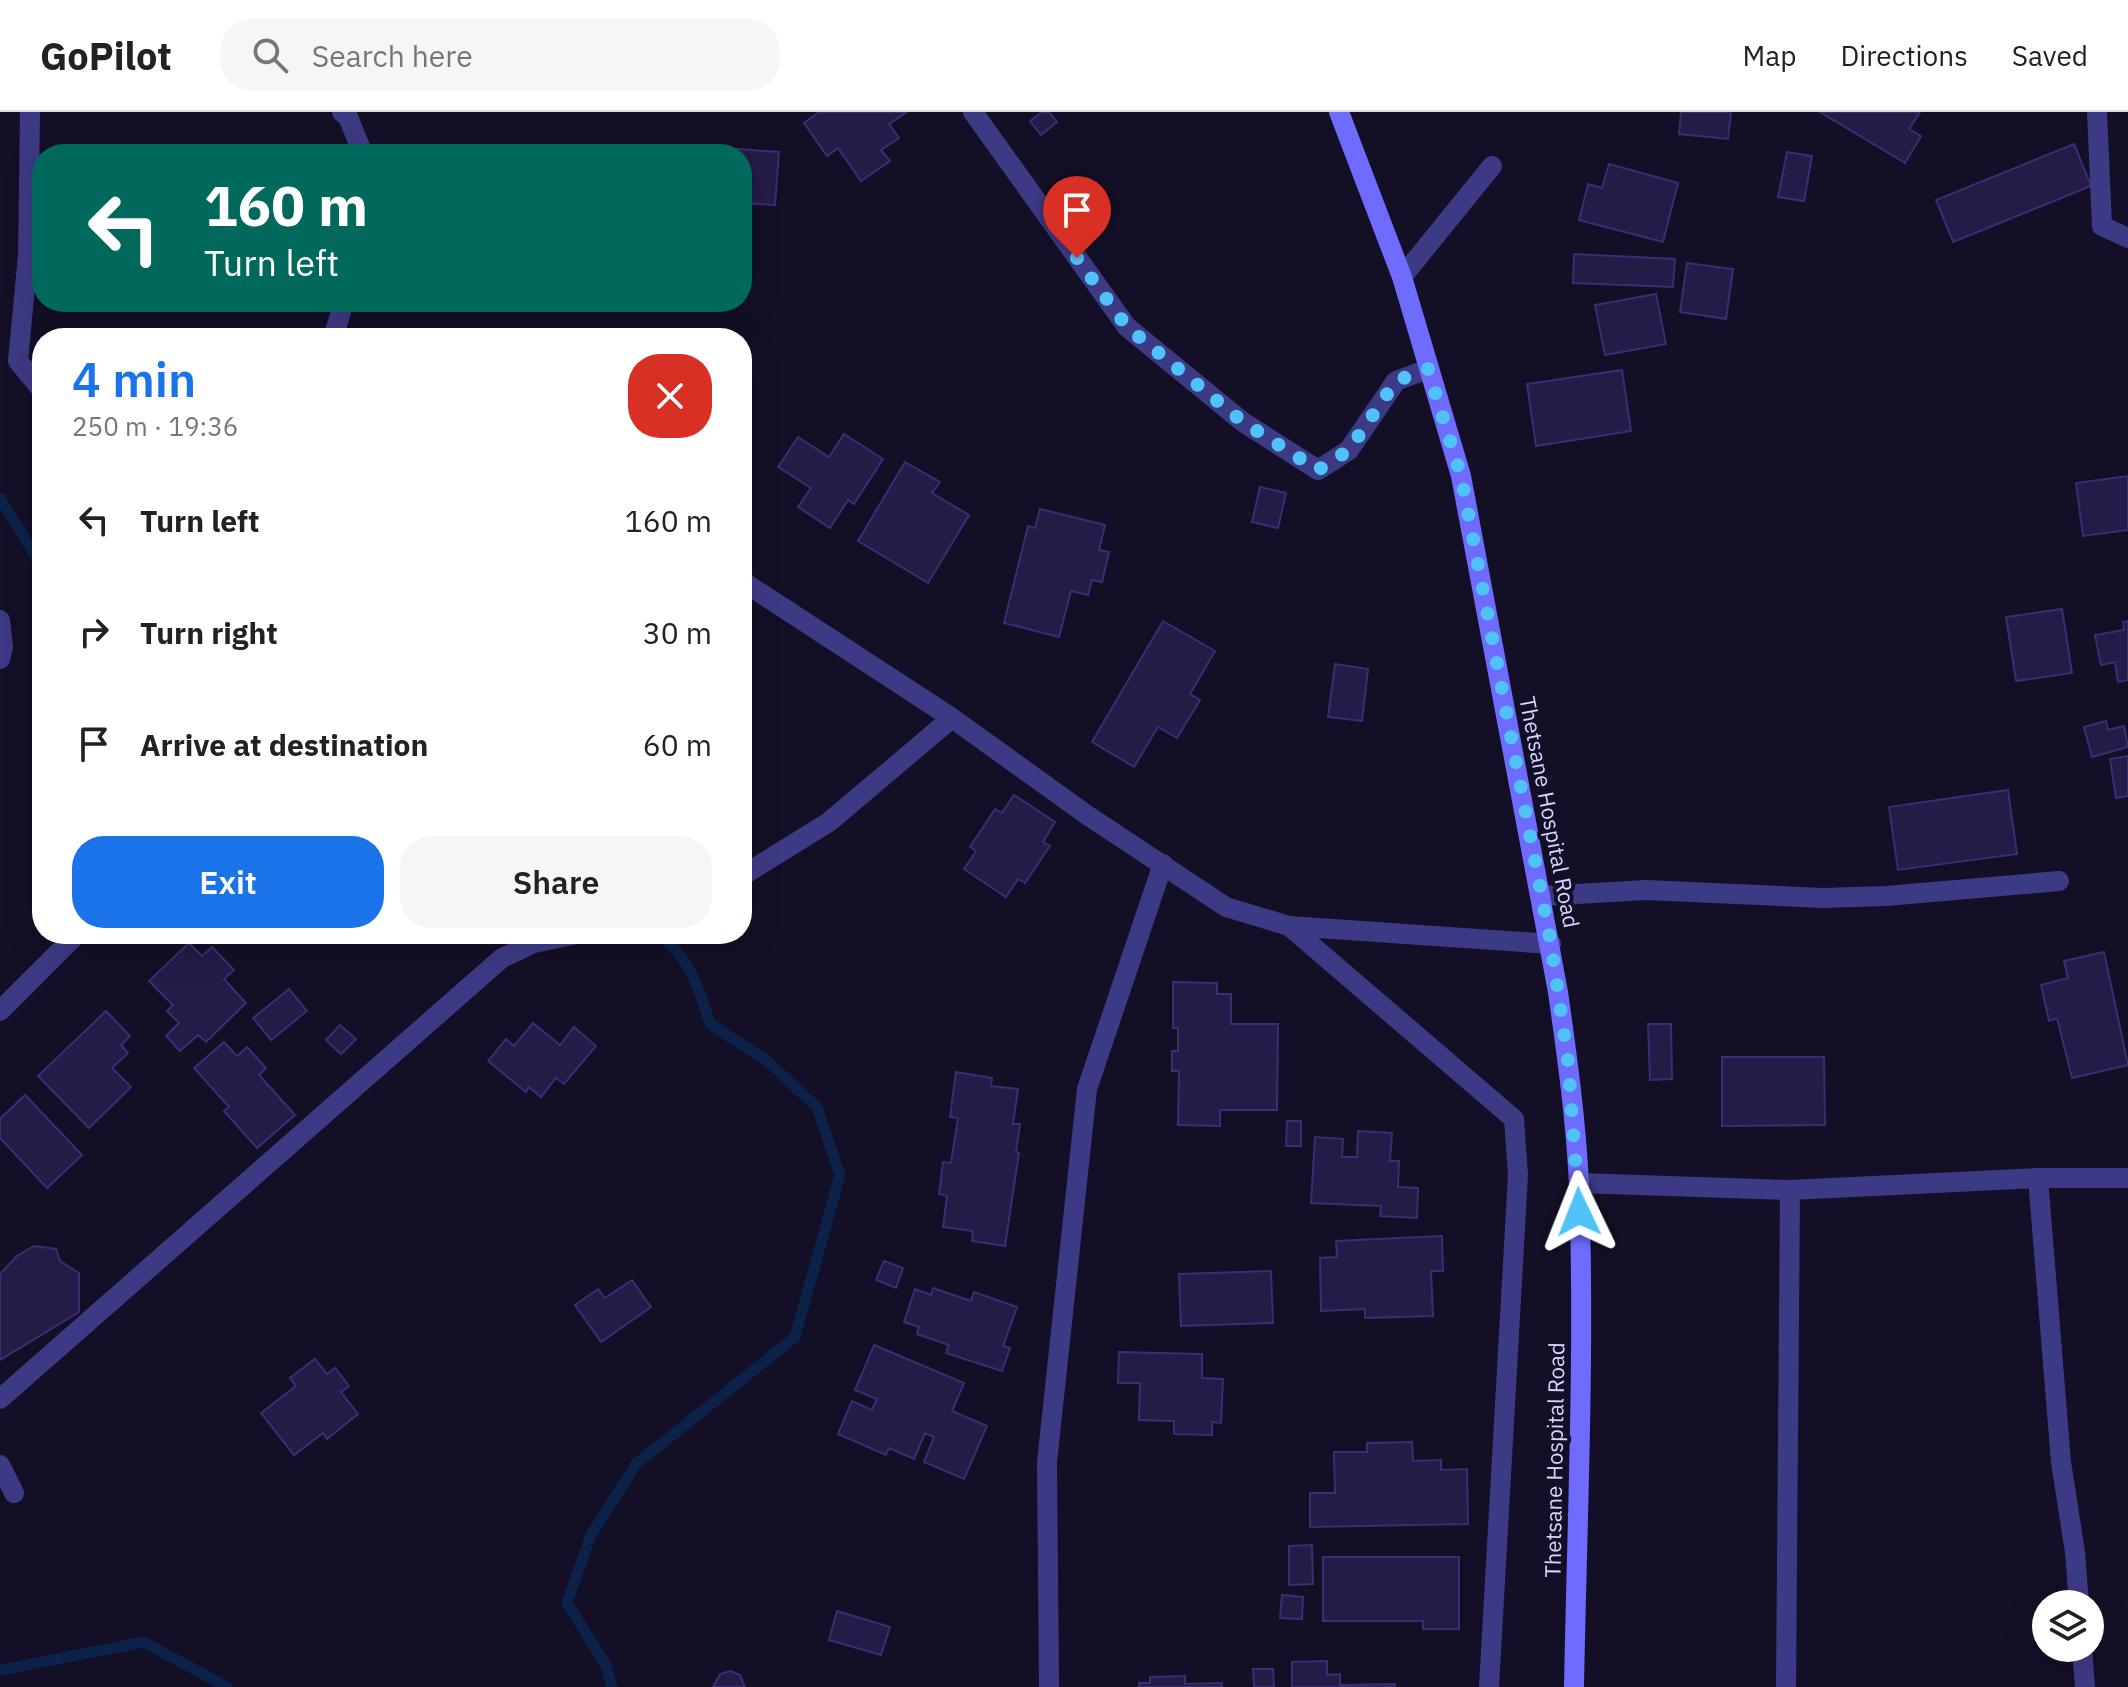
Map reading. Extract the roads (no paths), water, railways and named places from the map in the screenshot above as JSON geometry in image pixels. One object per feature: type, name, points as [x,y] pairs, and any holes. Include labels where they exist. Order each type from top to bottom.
[{"type":"main road","name":"Thetsane Hospital Road","points":[[1339,112],[1402,277],[1461,476],[1551,944],[1568,1061],[1579,1183],[1580,1356],[1574,1687]]},
{"type":"street","points":[[30,112],[28,255],[18,361],[32,378]]},
{"type":"street","points":[[342,112],[348,117],[359,144]]},
{"type":"street","points":[[973,112],[1127,327],[1243,422],[1318,470],[1349,450],[1396,381],[1428,369]]},
{"type":"street","points":[[2097,112],[2102,226],[2128,238]]},
{"type":"street","points":[[1402,277],[1492,166]]},
{"type":"street","points":[[0,373],[18,361]]},
{"type":"street","points":[[752,588],[952,718],[1087,815],[1226,907],[1289,926],[1551,944]]},
{"type":"street","points":[[0,620],[3,647],[0,659]]},
{"type":"street","points":[[752,870],[829,822],[952,718]]},
{"type":"street","points":[[1049,1687],[1047,1462],[1087,1089],[1163,864]]},
{"type":"street","points":[[1542,896],[1646,890],[1823,898],[1886,896],[2059,881]]},
{"type":"street","points":[[1289,926],[1514,1119],[1518,1175],[1489,1687]]},
{"type":"street","points":[[0,1011],[67,944]]},
{"type":"street","points":[[0,1399],[502,958],[532,944]]},
{"type":"street","points":[[1579,1183],[1790,1190],[2038,1178],[2128,1178]]},
{"type":"street","points":[[2038,1178],[2061,1462],[2078,1590]]},
{"type":"street","points":[[1786,1687],[1790,1190]]},
{"type":"street","points":[[0,1465],[14,1493]]},
{"type":"street","points":[[2083,1662],[2085,1687]]},
{"type":"waterway","points":[[0,498],[32,551]]},
{"type":"waterway","points":[[612,1687],[606,1665],[567,1603],[591,1535],[636,1464],[795,1337],[840,1175],[817,1107],[766,1060],[710,1024],[692,974],[669,944]]},
{"type":"waterway","points":[[0,1670],[144,1642],[227,1687]]}]
